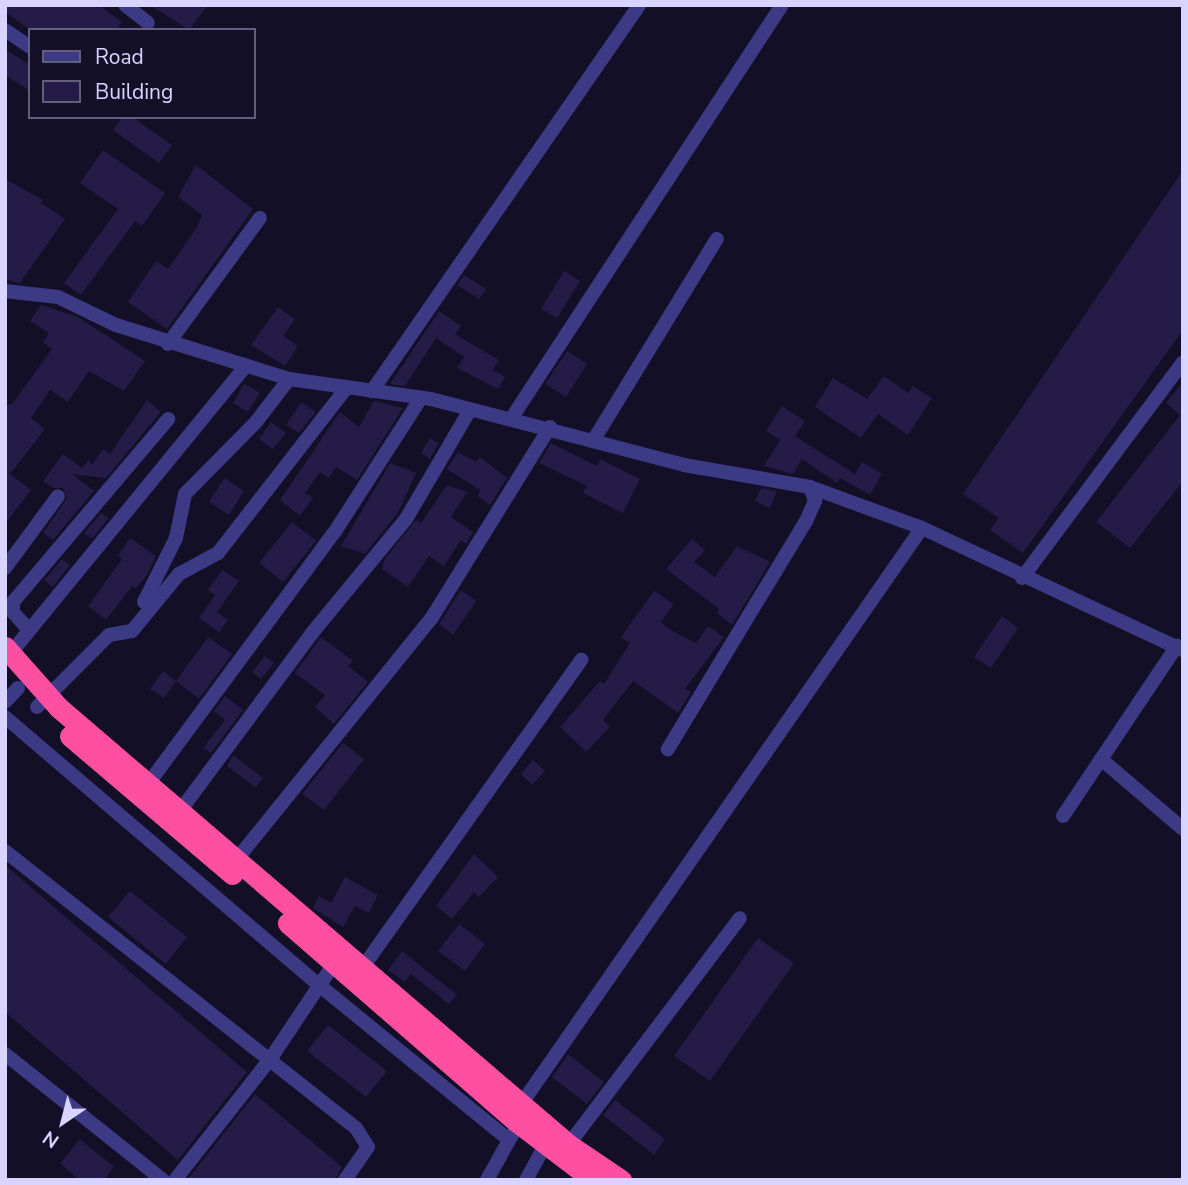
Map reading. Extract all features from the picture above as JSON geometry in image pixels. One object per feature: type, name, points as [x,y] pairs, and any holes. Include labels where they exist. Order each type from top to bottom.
[{"type":"highway","points":[[7,657],[12,695],[42,702],[148,784],[237,859],[363,967],[516,1122]]},
{"type":"highway","points":[[7,657],[42,702],[516,1122],[621,1180]]},
{"type":"highway","points":[[556,1144],[593,1180]]},
{"type":"street","points":[[125,5],[148,23]]},
{"type":"street","points":[[372,391],[639,5]]},
{"type":"street","points":[[511,419],[782,5]]},
{"type":"street","points":[[5,30],[28,46]]},
{"type":"street","points":[[168,344],[260,218]]},
{"type":"street","points":[[593,441],[716,239]]},
{"type":"street","points":[[5,291],[58,297],[116,325],[168,344],[289,379],[421,398],[550,427],[684,465],[810,487],[922,528],[1023,578],[1180,648],[1063,816]]},
{"type":"street","points":[[1023,578],[1183,362]]},
{"type":"street","points":[[7,657],[244,368]]},
{"type":"street","points":[[42,702],[95,647],[121,629],[144,604],[176,538],[186,494],[256,422],[289,379]]},
{"type":"street","points":[[121,629],[132,631],[167,584],[218,553],[346,387]]},
{"type":"street","points":[[148,784],[334,533],[421,398]]},
{"type":"street","points":[[180,811],[312,634],[406,519],[470,410]]},
{"type":"street","points":[[29,630],[13,612],[13,602],[169,419]]},
{"type":"street","points":[[237,859],[431,619],[550,427]]},
{"type":"street","points":[[668,749],[806,521],[815,501],[810,487]]},
{"type":"street","points":[[5,568],[58,496]]},
{"type":"street","points":[[487,1180],[516,1122],[922,528]]},
{"type":"street","points":[[363,967],[581,660]]},
{"type":"street","points":[[5,717],[319,985],[516,1122]]},
{"type":"street","points":[[1101,759],[1183,829]]},
{"type":"street","points":[[5,852],[271,1058],[366,1140],[366,1153],[345,1180]]},
{"type":"street","points":[[526,1180],[740,918]]},
{"type":"street","points":[[175,1180],[271,1058],[335,962]]},
{"type":"street","points":[[5,1054],[163,1180]]},
{"type":"building","points":[[5,5],[99,5],[122,22],[118,28],[28,29],[5,12]]},
{"type":"building","points":[[150,5],[208,5],[191,28],[186,28]]},
{"type":"building","points":[[5,49],[28,64],[28,90],[5,75]]},
{"type":"building","points":[[121,119],[135,119],[172,145],[159,163],[113,130]]},
{"type":"building","points":[[103,150],[165,193],[142,226],[135,221],[81,295],[64,283],[118,209],[80,183]]},
{"type":"building","points":[[196,165],[253,209],[167,329],[128,302],[156,261],[168,269],[197,227],[202,215],[178,197]]},
{"type":"building","points":[[1183,170],[1183,330],[1023,553],[990,530],[999,518],[963,494]]},
{"type":"building","points":[[5,179],[43,200],[41,203],[65,219],[20,283],[5,280]]},
{"type":"building","points":[[564,271],[580,281],[557,318],[541,309]]},
{"type":"building","points":[[464,275],[486,289],[479,299],[457,285]]},
{"type":"building","points":[[41,305],[78,317],[145,361],[124,391],[89,371],[68,402],[50,390],[31,418],[45,429],[10,474],[31,490],[5,524],[5,407],[13,403],[52,349],[43,342],[49,333],[30,321]]},
{"type":"building","points":[[278,307],[295,319],[283,336],[298,346],[285,366],[251,345]]},
{"type":"building","points":[[439,311],[461,326],[455,334],[499,360],[493,370],[505,377],[498,389],[457,368],[464,357],[436,338],[405,386],[390,384]]},
{"type":"building","points":[[567,351],[587,364],[566,397],[545,384]]},
{"type":"building","points":[[884,376],[908,393],[913,386],[932,398],[908,435],[878,414],[861,438],[815,407],[833,378],[867,399]]},
{"type":"building","points":[[1183,382],[1183,481],[1130,548],[1096,522],[1180,415],[1166,403]]},
{"type":"building","points":[[244,384],[260,393],[248,412],[233,403]]},
{"type":"building","points":[[147,400],[161,412],[106,478],[72,474],[94,491],[53,540],[43,533],[67,498],[63,488],[53,488],[43,481],[63,454],[82,468],[89,459],[92,465],[103,449],[110,454]]},
{"type":"building","points":[[374,401],[403,408],[357,480],[336,467],[329,478],[320,472],[305,493],[313,498],[300,516],[280,500],[340,412],[359,427]]},
{"type":"building","points":[[301,402],[316,412],[299,433],[286,425]]},
{"type":"building","points":[[782,406],[805,421],[795,436],[855,474],[862,462],[882,474],[870,495],[840,478],[837,483],[802,459],[793,474],[764,466],[780,440],[766,431]]},
{"type":"building","points":[[271,422],[286,433],[273,449],[259,439]]},
{"type":"building","points":[[430,438],[439,443],[430,459],[421,453]]},
{"type":"building","points":[[551,443],[597,466],[600,459],[640,479],[623,513],[583,493],[587,486],[539,463]]},
{"type":"building","points":[[458,452],[476,462],[480,457],[507,478],[490,505],[478,496],[480,490],[447,469]]},
{"type":"building","points":[[390,463],[416,473],[398,513],[365,554],[341,546]]},
{"type":"building","points":[[224,478],[244,491],[229,515],[209,502]]},
{"type":"building","points":[[447,485],[467,492],[451,517],[473,532],[466,544],[461,540],[444,566],[429,556],[408,587],[382,569],[384,560],[416,520],[421,523]]},
{"type":"building","points":[[761,488],[777,491],[770,508],[755,501]]},
{"type":"building","points":[[101,513],[109,518],[92,539],[84,533]]},
{"type":"building","points":[[292,522],[316,541],[283,582],[259,563]]},
{"type":"building","points":[[130,538],[156,556],[147,575],[136,588],[132,586],[106,620],[88,606],[122,559],[118,556]]},
{"type":"building","points":[[692,539],[705,550],[694,562],[715,577],[737,546],[770,562],[732,625],[717,613],[719,609],[666,569]]},
{"type":"building","points":[[62,559],[70,565],[53,587],[44,580]]},
{"type":"building","points":[[222,570],[239,581],[217,612],[228,620],[219,632],[199,618],[215,595],[208,590]]},
{"type":"building","points":[[461,590],[476,601],[453,635],[439,624]]},
{"type":"building","points":[[654,591],[674,604],[661,622],[669,629],[696,643],[708,626],[724,637],[685,689],[691,692],[678,713],[633,681],[603,720],[610,727],[586,752],[560,727],[600,681],[604,684],[630,643],[621,637]]},
{"type":"building","points":[[1002,616],[1018,628],[991,668],[974,657]]},
{"type":"building","points":[[208,637],[232,654],[199,699],[176,681]]},
{"type":"building","points":[[321,637],[353,661],[348,666],[368,682],[334,724],[315,707],[325,695],[295,673]]},
{"type":"building","points":[[265,656],[274,663],[261,679],[252,672]]},
{"type":"building","points":[[163,671],[176,681],[164,698],[150,689]]},
{"type":"building","points":[[225,696],[243,710],[211,753],[203,748],[225,720],[214,711]]},
{"type":"building","points":[[343,743],[364,759],[324,810],[302,794]]},
{"type":"building","points":[[233,755],[263,778],[256,788],[227,766]]},
{"type":"building","points":[[533,760],[545,771],[532,785],[521,774]]},
{"type":"building","points":[[474,854],[498,877],[479,897],[474,892],[452,919],[436,906]]},
{"type":"building","points":[[5,865],[247,1072],[178,1160],[5,1012]]},
{"type":"building","points":[[345,877],[378,895],[369,913],[355,906],[343,927],[313,908],[319,896],[331,903]]},
{"type":"building","points":[[130,891],[187,937],[166,964],[108,917]]},
{"type":"building","points":[[459,924],[485,944],[465,971],[438,951]]},
{"type":"building","points":[[758,938],[794,963],[710,1081],[674,1056]]},
{"type":"building","points":[[402,951],[457,995],[449,1004],[411,974],[405,982],[388,970]]},
{"type":"building","points":[[328,1025],[387,1071],[366,1097],[307,1051]]},
{"type":"building","points":[[568,1054],[604,1082],[587,1104],[552,1077]]},
{"type":"building","points":[[255,1094],[342,1167],[335,1180],[187,1180]]},
{"type":"building","points":[[615,1100],[665,1139],[654,1155],[603,1115]]},
{"type":"building","points":[[80,1139],[114,1167],[104,1180],[79,1180],[60,1163]]}]
